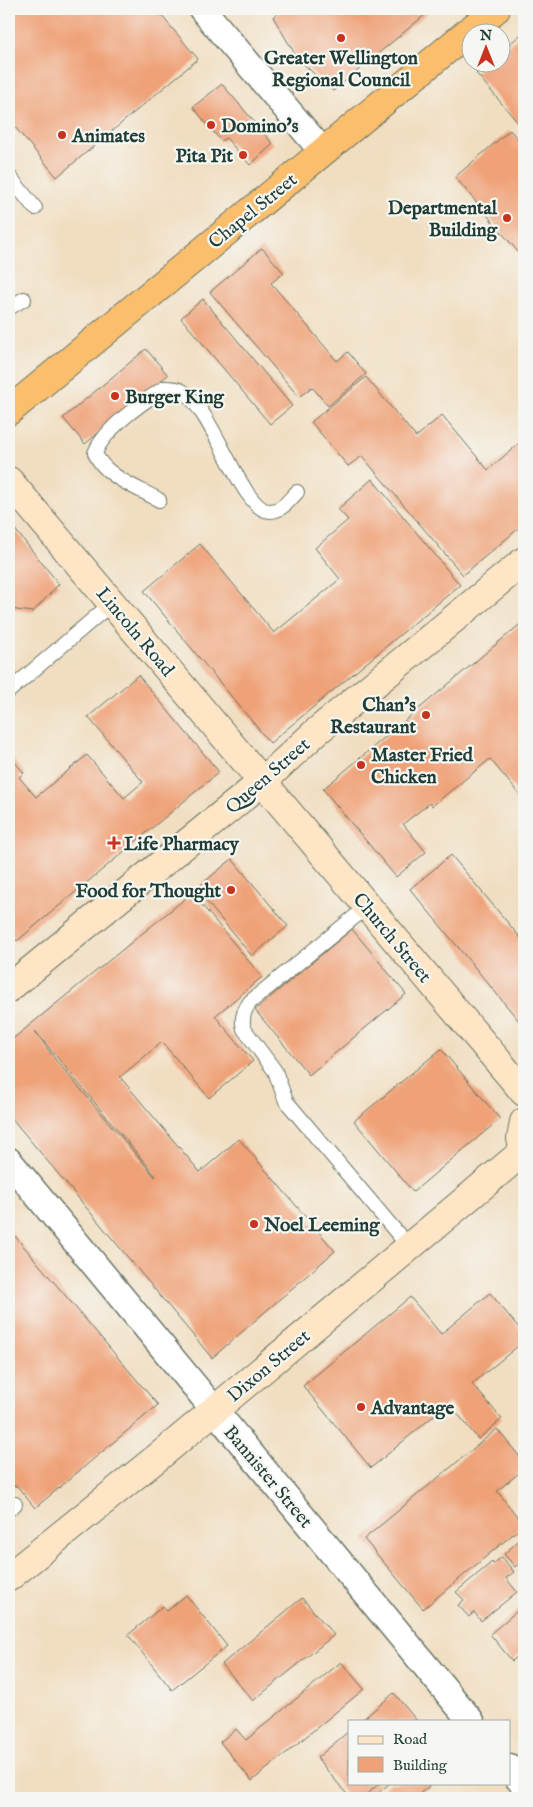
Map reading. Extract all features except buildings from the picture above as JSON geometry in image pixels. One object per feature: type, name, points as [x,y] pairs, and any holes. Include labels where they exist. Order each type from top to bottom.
[{"type":"highway","name":"Chapel Street","points":[[9,411],[496,9]]},
{"type":"street","points":[[202,9],[323,152]]},
{"type":"street","name":"Lincoln Road","points":[[9,481],[262,782]]},
{"type":"street","name":"Queen Street","points":[[9,988],[262,782],[316,732],[524,561]]},
{"type":"street","name":"Church Street","points":[[262,782],[524,1092]]},
{"type":"street","points":[[524,1122],[521,1139],[524,1150]]},
{"type":"street","name":"Dixon Street","points":[[10,1573],[214,1410],[524,1150]]},
{"type":"street","name":"Bannister Street","points":[[9,1161],[470,1720]]},
{"type":"street","points":[[510,1768],[524,1785]]},
{"type":"lane","points":[[9,176],[35,208]]},
{"type":"lane","points":[[9,308],[24,299]]},
{"type":"lane","points":[[159,500],[112,472],[99,462],[95,453],[100,440],[147,399],[164,388],[181,390],[198,404],[211,425],[235,474],[256,506],[269,512],[282,507],[297,492]]},
{"type":"lane","points":[[9,690],[112,603]]},
{"type":"lane","points":[[368,906],[250,1002],[245,1009],[242,1023],[244,1029],[275,1071],[286,1101],[409,1246]]},
{"type":"place","name":"Greater Wellington Regional Council","points":[[341,38]]},
{"type":"place","name":"Domino's","points":[[211,125]]},
{"type":"place","name":"Animates","points":[[62,135]]},
{"type":"place","name":"Pita Pit","points":[[243,155]]},
{"type":"place","name":"Departmental Building","points":[[507,218]]},
{"type":"place","name":"Burger King","points":[[115,396]]},
{"type":"place","name":"Chan's Restaurant","points":[[426,715]]},
{"type":"place","name":"Master Fried Chicken","points":[[361,765]]},
{"type":"place","name":"Life Pharmacy","points":[[114,843]]},
{"type":"place","name":"Food for Thought","points":[[231,890]]},
{"type":"place","name":"Noel Leeming","points":[[254,1224]]},
{"type":"place","name":"Advantage","points":[[361,1407]]}]
